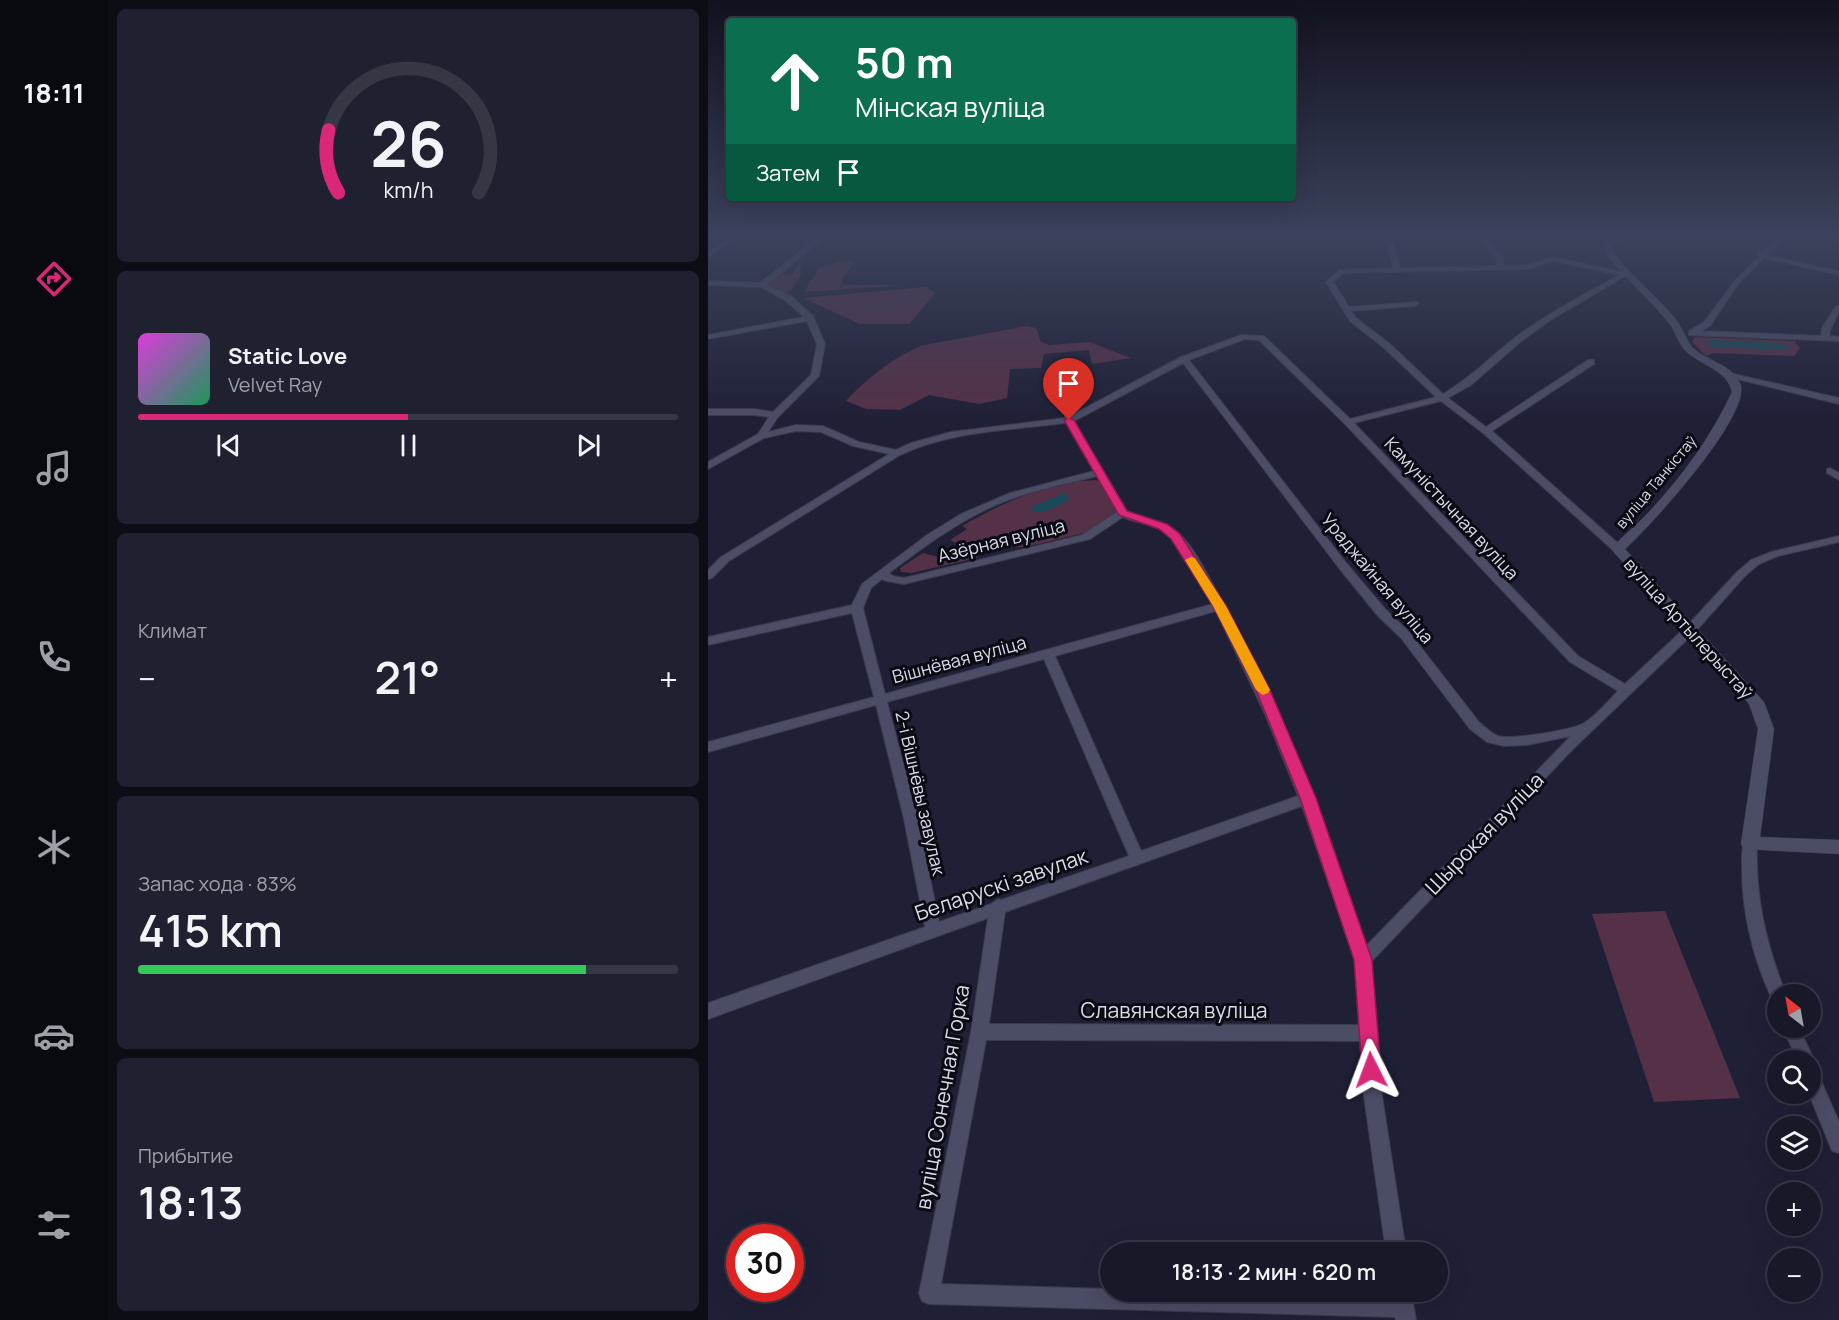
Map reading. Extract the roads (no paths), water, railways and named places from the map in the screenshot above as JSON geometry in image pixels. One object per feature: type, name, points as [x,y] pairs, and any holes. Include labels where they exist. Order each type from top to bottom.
[{"type":"street","points":[[761,436],[775,416],[815,376],[821,344],[810,318],[787,298]]},
{"type":"street","name":"вуліца Артылерыстаў","points":[[1338,298],[1353,319],[1387,346],[1442,398],[1486,431],[1618,549],[1756,702],[1766,729],[1746,879],[1749,906],[1775,984]]},
{"type":"street","points":[[1348,422],[1442,398],[1468,383],[1516,341],[1546,319],[1584,298]]},
{"type":"street","points":[[1650,298],[1688,334],[1839,339]]},
{"type":"street","points":[[1726,298],[1707,324],[1688,334],[1685,347],[1728,374],[1839,401]]},
{"type":"street","points":[[1345,307],[1414,304]]},
{"type":"street","points":[[1825,337],[1826,328],[1839,308]]},
{"type":"street","points":[[708,337],[810,318]]},
{"type":"street","name":"Камуністычная вуліца","points":[[1184,359],[1244,337],[1261,338],[1348,422],[1499,583],[1574,659],[1627,691]]},
{"type":"street","points":[[708,576],[725,559],[897,453],[914,445],[951,435],[1069,420],[1184,359]]},
{"type":"street","name":"Ураджайная вуліца","points":[[1184,359],[1343,566],[1382,613],[1405,635],[1472,723],[1485,735],[1498,741],[1513,741],[1586,729]]},
{"type":"street","points":[[1486,431],[1591,362]]},
{"type":"street","points":[[1071,369],[1069,420],[1123,513],[1163,527],[1176,536],[1220,606],[1263,690],[1308,798],[1363,960],[1370,1033],[1372,1089],[1395,1242]]},
{"type":"street","name":"вуліца Танкістаў","points":[[1618,549],[1635,535],[1700,458],[1737,392],[1737,386],[1728,374]]},
{"type":"street","points":[[708,412],[754,412],[775,416],[779,422],[796,428]]},
{"type":"street","points":[[708,466],[761,436],[796,428],[823,429],[856,444],[897,453]]},
{"type":"street","name":"Азёрная вуліца","points":[[856,608],[866,586],[953,524],[999,500],[1099,473]]},
{"type":"street","name":"Азёрная вуліца","points":[[882,573],[891,579],[904,581],[1086,537],[1123,513]]},
{"type":"street","name":"Шырокая вуліца","points":[[1363,960],[1586,729],[1691,629],[1741,574],[1755,562],[1775,554],[1839,539]]},
{"type":"street","name":"Вішнёвая вуліца","points":[[708,747],[1220,606]]},
{"type":"street","points":[[708,641],[856,608],[880,700]]},
{"type":"street","points":[[1048,654],[1137,858]]},
{"type":"street","name":"2-і Вішнёвы завулак","points":[[880,700],[911,819],[933,930]]},
{"type":"street","name":"Беларускі завулак","points":[[708,1011],[998,906],[1308,798]]},
{"type":"street","points":[[1750,844],[1839,847]]},
{"type":"street","name":"вуліца Сонечная Горка","points":[[998,906],[979,1032],[929,1294],[1403,1306]]},
{"type":"street","name":"Славянская вуліца","points":[[979,1032],[1370,1033]]},
{"type":"street","points":[[1821,1101],[1839,1144]]},
{"type":"water","points":[[1710,340],[1777,343],[1790,347],[1789,350],[1716,347],[1706,345]]},
{"type":"water","points":[[1067,494],[1069,500],[1049,510],[1038,512],[1029,508]]}]
